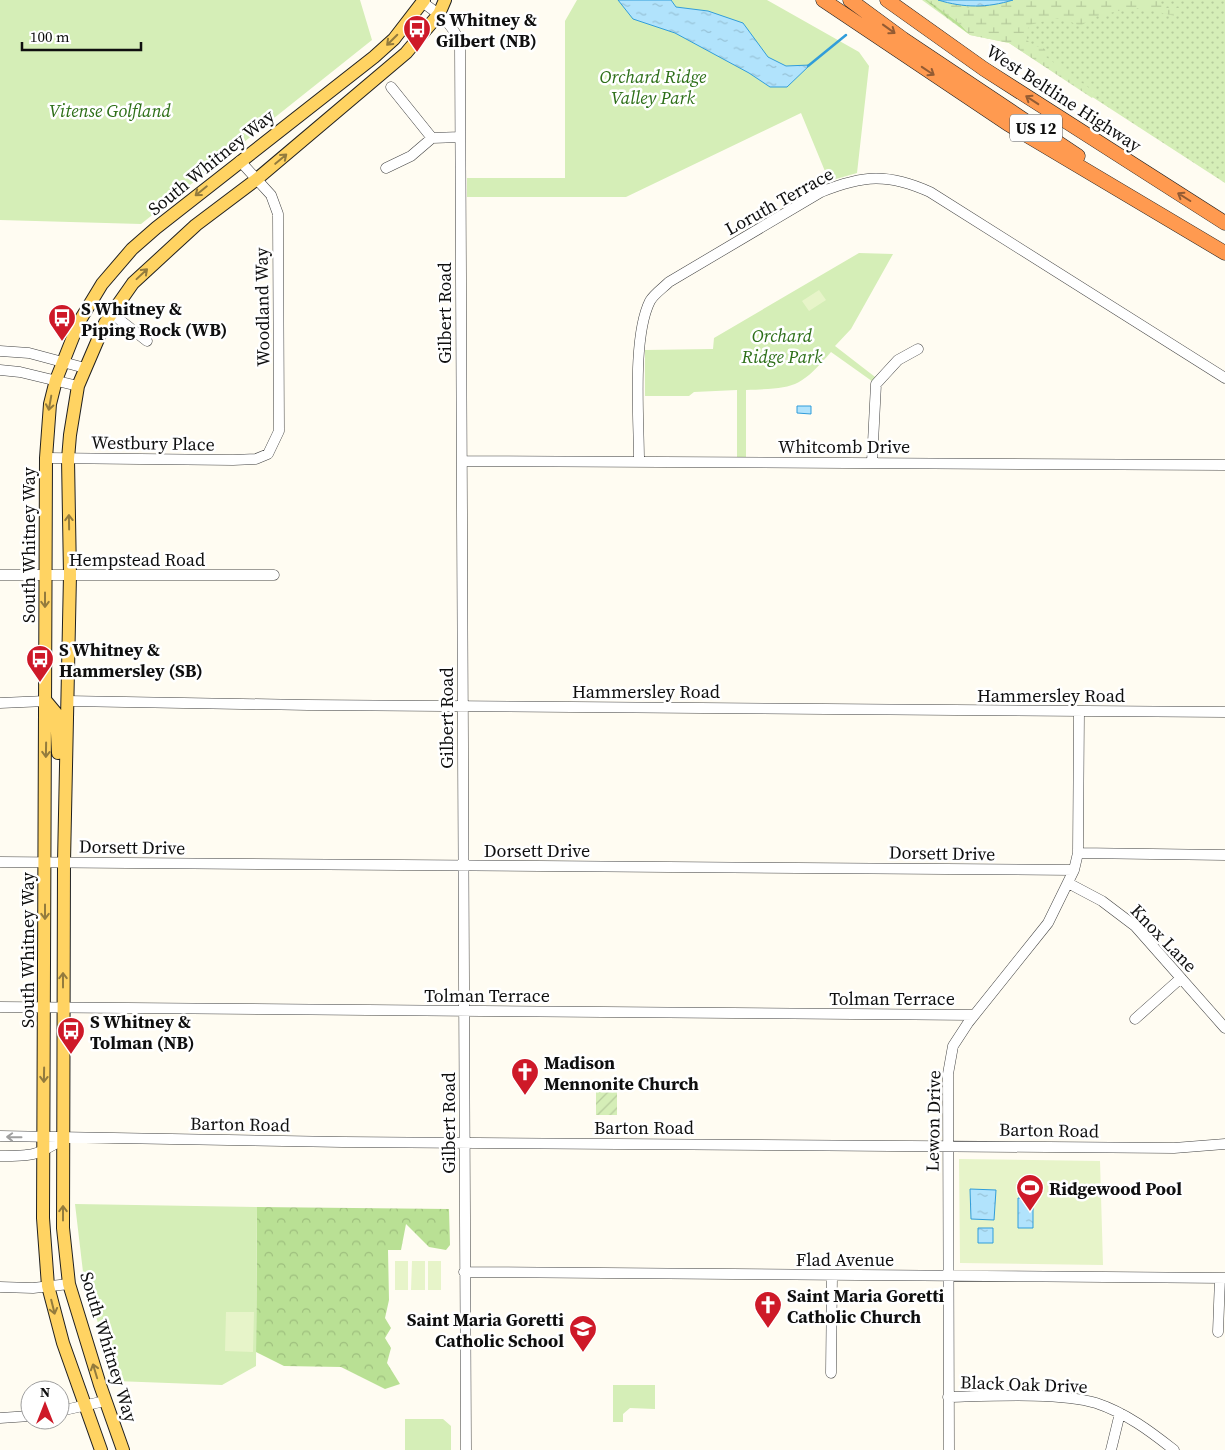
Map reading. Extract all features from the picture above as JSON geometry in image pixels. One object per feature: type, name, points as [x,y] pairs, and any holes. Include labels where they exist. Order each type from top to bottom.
[{"type":"highway","points":[[823,0],[1008,124],[1225,252]]},
{"type":"highway","name":"US 12","points":[[850,0],[960,78],[1225,252]]},
{"type":"highway","name":"West Beltline Highway","points":[[887,0],[984,69],[1225,223]]},
{"type":"highway","points":[[899,0],[984,69]]},
{"type":"main road","name":"South Whitney Way","points":[[123,1450],[105,1401],[69,1284],[63,1228],[64,862],[70,576],[68,459],[78,386],[111,313],[133,283],[196,225],[257,179],[406,53],[439,14],[445,0]]},
{"type":"main road","name":"South Whitney Way","points":[[101,1450],[63,1343],[48,1286],[43,1218],[46,458],[50,404],[62,361],[90,301],[132,249],[394,40],[423,1]]},
{"type":"main road","points":[[46,701],[53,709],[56,718],[59,791],[65,815]]},
{"type":"street","name":"Gilbert Road","points":[[423,1],[455,31],[460,43],[466,1450]]},
{"type":"street","points":[[391,87],[432,138]]},
{"type":"street","points":[[386,168],[411,156],[432,138],[460,136]]},
{"type":"street","name":"Woodland Way","points":[[240,161],[271,194],[278,214],[279,431],[268,454],[260,457]]},
{"type":"street","name":"Loruth Terrace","points":[[639,461],[640,341],[642,321],[651,299],[669,282],[822,192],[847,182],[870,177],[895,179],[930,192],[1225,378]]},
{"type":"street","points":[[111,313],[147,341]]},
{"type":"street","points":[[872,462],[876,384],[898,360],[918,350]]},
{"type":"street","points":[[0,351],[29,353],[85,368]]},
{"type":"street","points":[[0,370],[20,372],[78,386]]},
{"type":"street","name":"Westbury Place","points":[[46,458],[233,460],[260,457]]},
{"type":"street","name":"Whitcomb Drive","points":[[462,460],[1225,465]]},
{"type":"street","name":"Hempstead Road","points":[[0,575],[274,575]]},
{"type":"street","points":[[0,703],[46,701]]},
{"type":"street","name":"Hammersley Road","points":[[67,701],[1225,712]]},
{"type":"street","name":"Lewon Drive","points":[[949,1450],[948,1074],[953,1046],[974,1015],[1048,923],[1074,870],[1078,853],[1079,711]]},
{"type":"street","points":[[1078,853],[1225,855]]},
{"type":"street","name":"Dorsett Drive","points":[[0,862],[1074,870]]},
{"type":"street","name":"Knox Lane","points":[[1068,883],[1102,902],[1135,926],[1225,1028]]},
{"type":"street","points":[[1135,1019],[1182,978]]},
{"type":"street","name":"Tolman Terrace","points":[[0,1007],[974,1015]]},
{"type":"street","name":"Barton Road","points":[[0,1136],[464,1143],[1174,1148],[1225,1144]]},
{"type":"street","points":[[0,1156],[31,1156],[43,1152],[63,1138]]},
{"type":"street","name":"Flad Avenue","points":[[464,1272],[1222,1278]]},
{"type":"street","points":[[831,1373],[832,1275]]},
{"type":"street","points":[[1218,1332],[1222,1278]]},
{"type":"street","points":[[0,1288],[69,1284]]},
{"type":"street","name":"Black Oak Drive","points":[[948,1397],[1077,1399],[1096,1403],[1129,1417],[1174,1450]]},
{"type":"street","points":[[70,1409],[105,1401]]},
{"type":"street","points":[[1111,1450],[1120,1413]]},
{"type":"street","points":[[0,1418],[20,1417]]},
{"type":"green space","name":"Vitense Golfland","points":[[0,0],[360,0],[372,40],[141,224],[0,220]]},
{"type":"green space","name":"Orchard Ridge Valley Park","points":[[577,0],[767,0],[859,52],[869,66],[857,173],[829,181],[801,113],[626,197],[467,197],[467,178],[565,178],[565,21]]},
{"type":"green space","points":[[922,0],[1225,0],[1225,183],[1009,43],[970,35]]},
{"type":"green space","points":[[925,0],[930,0],[960,24],[970,35]]},
{"type":"green space","points":[[927,0],[938,0],[970,8],[983,4],[999,4],[1013,0],[1156,0],[1166,8],[1179,8],[1180,11],[1175,16],[1141,8],[1127,9],[1097,16],[1080,26],[1062,18],[1030,25],[1026,32],[1027,40],[1032,45],[1045,49],[1046,57],[1096,93],[1092,98],[1009,43],[970,35],[960,24]]},
{"type":"green space","name":"Orchard Ridge Park","points":[[859,253],[893,254],[851,329],[835,346],[879,380],[876,384],[831,352],[803,380],[786,387],[746,390],[746,457],[737,457],[737,390],[694,392],[689,396],[645,396],[645,350],[713,349],[714,338]]},
{"type":"green space","points":[[819,290],[826,300],[809,311],[802,301]]},
{"type":"green space","points":[[596,1085],[617,1085],[617,1115],[596,1115]]},
{"type":"green space","name":"Ridgewood Pool","points":[[959,1159],[1100,1161],[1103,1265],[960,1263]]},
{"type":"green space","points":[[75,1204],[257,1207],[256,1366],[222,1385],[115,1381],[83,1272]]},
{"type":"green space","points":[[257,1207],[449,1209],[450,1245],[446,1250],[429,1247],[406,1224],[401,1250],[388,1250],[389,1300],[385,1318],[391,1328],[385,1338],[391,1348],[387,1363],[400,1384],[385,1389],[341,1367],[284,1366],[256,1352]]},
{"type":"green space","points":[[395,1261],[408,1261],[408,1290],[395,1290]]},
{"type":"green space","points":[[412,1261],[425,1261],[425,1290],[411,1290]]},
{"type":"green space","points":[[428,1261],[441,1261],[441,1290],[428,1290]]},
{"type":"green space","points":[[226,1312],[254,1312],[253,1352],[225,1351]]},
{"type":"green space","points":[[613,1385],[655,1385],[655,1409],[630,1408],[623,1414],[623,1422],[613,1422]]},
{"type":"green space","points":[[405,1419],[443,1419],[451,1426],[451,1450],[405,1450]]},
{"type":"water","points":[[618,0],[671,0],[676,7],[708,11],[743,23],[768,57],[786,66],[810,65],[787,87],[770,87],[749,73],[675,33],[633,19]]},
{"type":"water","points":[[938,0],[1013,0],[976,6]]},
{"type":"water","points":[[797,406],[811,406],[811,414],[797,413]]},
{"type":"water","points":[[970,1189],[996,1190],[994,1220],[971,1219]]},
{"type":"water","points":[[1018,1198],[1033,1198],[1033,1228],[1018,1228]]},
{"type":"water","points":[[978,1228],[993,1228],[993,1243],[978,1243]]},
{"type":"waterway","points":[[808,66],[846,35]]},
{"type":"place","name":"S Whitney & Gilbert (NB)","points":[[417,53]]},
{"type":"place","name":"S Whitney & Piping Rock (WB)","points":[[62,342]]},
{"type":"place","name":"S Whitney & Hammersley (SB)","points":[[40,683]]},
{"type":"place","name":"S Whitney & Tolman (NB)","points":[[71,1055]]},
{"type":"place","name":"Madison Mennonite Church","points":[[525,1096]]},
{"type":"place","name":"Ridgewood Pool","points":[[1030,1212]]},
{"type":"place","name":"Saint Maria Goretti Catholic Church","points":[[768,1329]]},
{"type":"place","name":"Saint Maria Goretti Catholic School","points":[[583,1353]]}]
